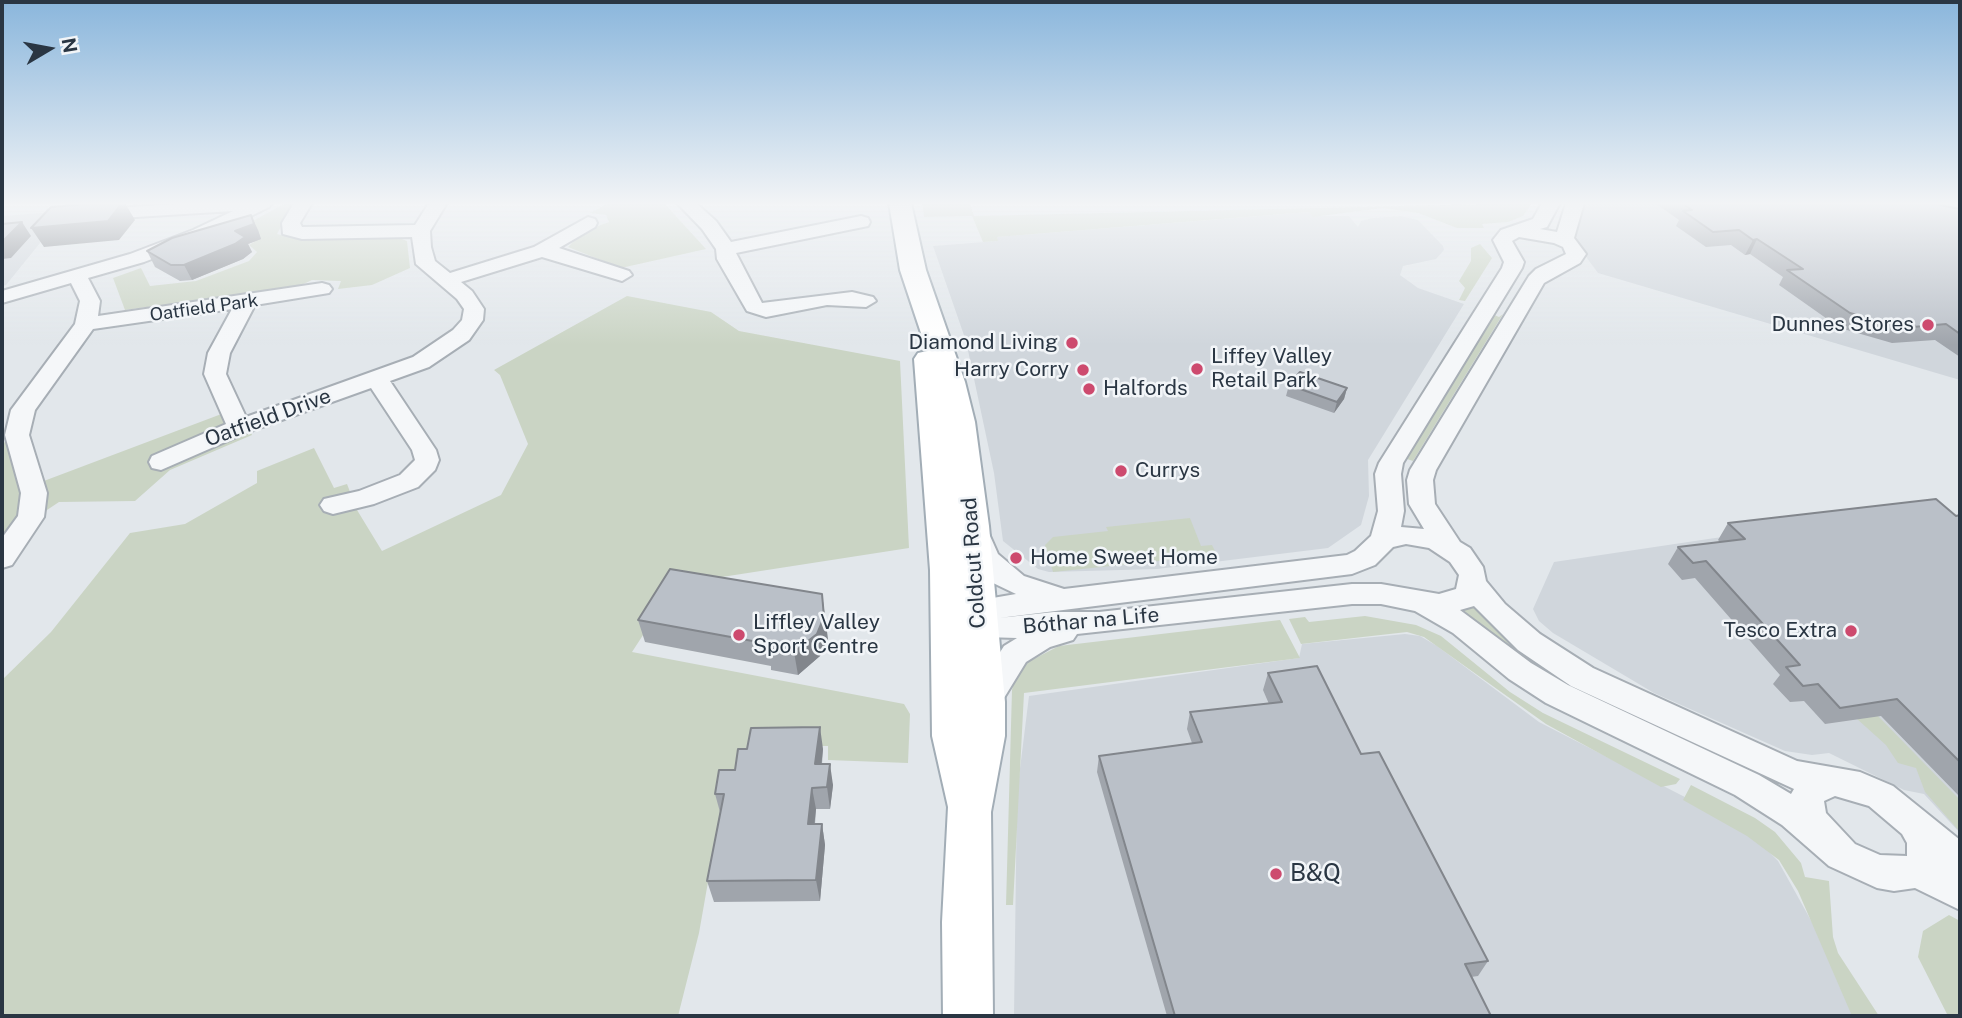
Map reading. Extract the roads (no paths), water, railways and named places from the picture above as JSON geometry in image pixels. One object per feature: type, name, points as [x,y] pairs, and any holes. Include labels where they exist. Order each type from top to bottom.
[{"type":"main road","name":"Coldcut Road","points":[[908,251],[948,370],[960,422],[972,526],[970,622],[953,736],[969,812]]},
{"type":"main road","name":"Coldcut Road","points":[[929,317],[928,369],[985,702],[984,736],[969,812],[966,922],[968,1016]]},
{"type":"street","points":[[2,297],[76,277],[153,251]]},
{"type":"street","points":[[422,251],[426,264],[448,280],[541,251],[562,255],[622,275]]},
{"type":"street","points":[[726,251],[727,259],[754,307],[766,311],[827,299],[852,298],[866,302]]},
{"type":"street","points":[[1509,252],[1535,262],[1564,252]]},
{"type":"street","points":[[1509,252],[1514,262],[1507,278],[1391,463],[1388,474],[1391,511],[1370,561],[1381,583],[1463,625],[1520,671],[1557,694],[1747,785],[1794,814],[1842,855],[1868,868],[1894,874],[1917,871],[1960,893]]},
{"type":"street","points":[[1564,252],[1536,280],[1423,470],[1420,480],[1422,504],[1450,547],[1468,565],[1474,584],[1494,612],[1529,642],[1582,677],[1792,774],[1829,783],[1847,783],[1881,796],[1960,862]]},
{"type":"street","points":[[2,558],[31,517],[34,493],[17,435],[23,410],[86,324],[90,301],[85,287],[76,277]]},
{"type":"street","name":"Oatfield Drive","points":[[161,463],[240,426],[378,380],[421,362],[461,335],[474,309],[466,295],[448,280]]},
{"type":"street","name":"Oatfield Park","points":[[86,324],[322,289]]},
{"type":"street","points":[[240,426],[223,398],[215,374],[219,353],[246,302]]},
{"type":"street","points":[[333,505],[365,498],[408,481],[422,470],[427,460],[424,450],[378,380]]},
{"type":"street","points":[[972,526],[986,559],[1001,575],[1015,584],[1068,598]]},
{"type":"street","name":"Bóthar na Life","points":[[970,622],[1068,598],[1352,564],[1378,545],[1406,535],[1421,536],[1450,547]]},
{"type":"street","name":"Bóthar na Life","points":[[970,622],[1099,623],[1352,594],[1381,594],[1417,603],[1452,604],[1463,599],[1474,584]]},
{"type":"street","points":[[985,702],[1015,654],[1040,639],[1099,623]]},
{"type":"street","points":[[1819,834],[1810,820],[1806,806],[1808,795],[1816,787],[1829,783]]},
{"type":"street","points":[[1914,823],[1924,838],[1927,852],[1923,865],[1917,871]]},
{"type":"place","name":"Dunnes Stores","points":[[1928,325]]},
{"type":"place","name":"Diamond Living","points":[[1072,343]]},
{"type":"place","name":"Liffey Valley Retail Park","points":[[1197,369]]},
{"type":"place","name":"Harry Corry","points":[[1083,370]]},
{"type":"place","name":"Halfords","points":[[1089,389]]},
{"type":"place","name":"Currys","points":[[1121,471]]},
{"type":"place","name":"Home Sweet Home","points":[[1016,558]]},
{"type":"place","name":"Tesco Extra","points":[[1851,631]]},
{"type":"place","name":"Liffley Valley Sport Centre","points":[[739,635]]},
{"type":"place","name":"B&Q","points":[[1276,874]]}]
